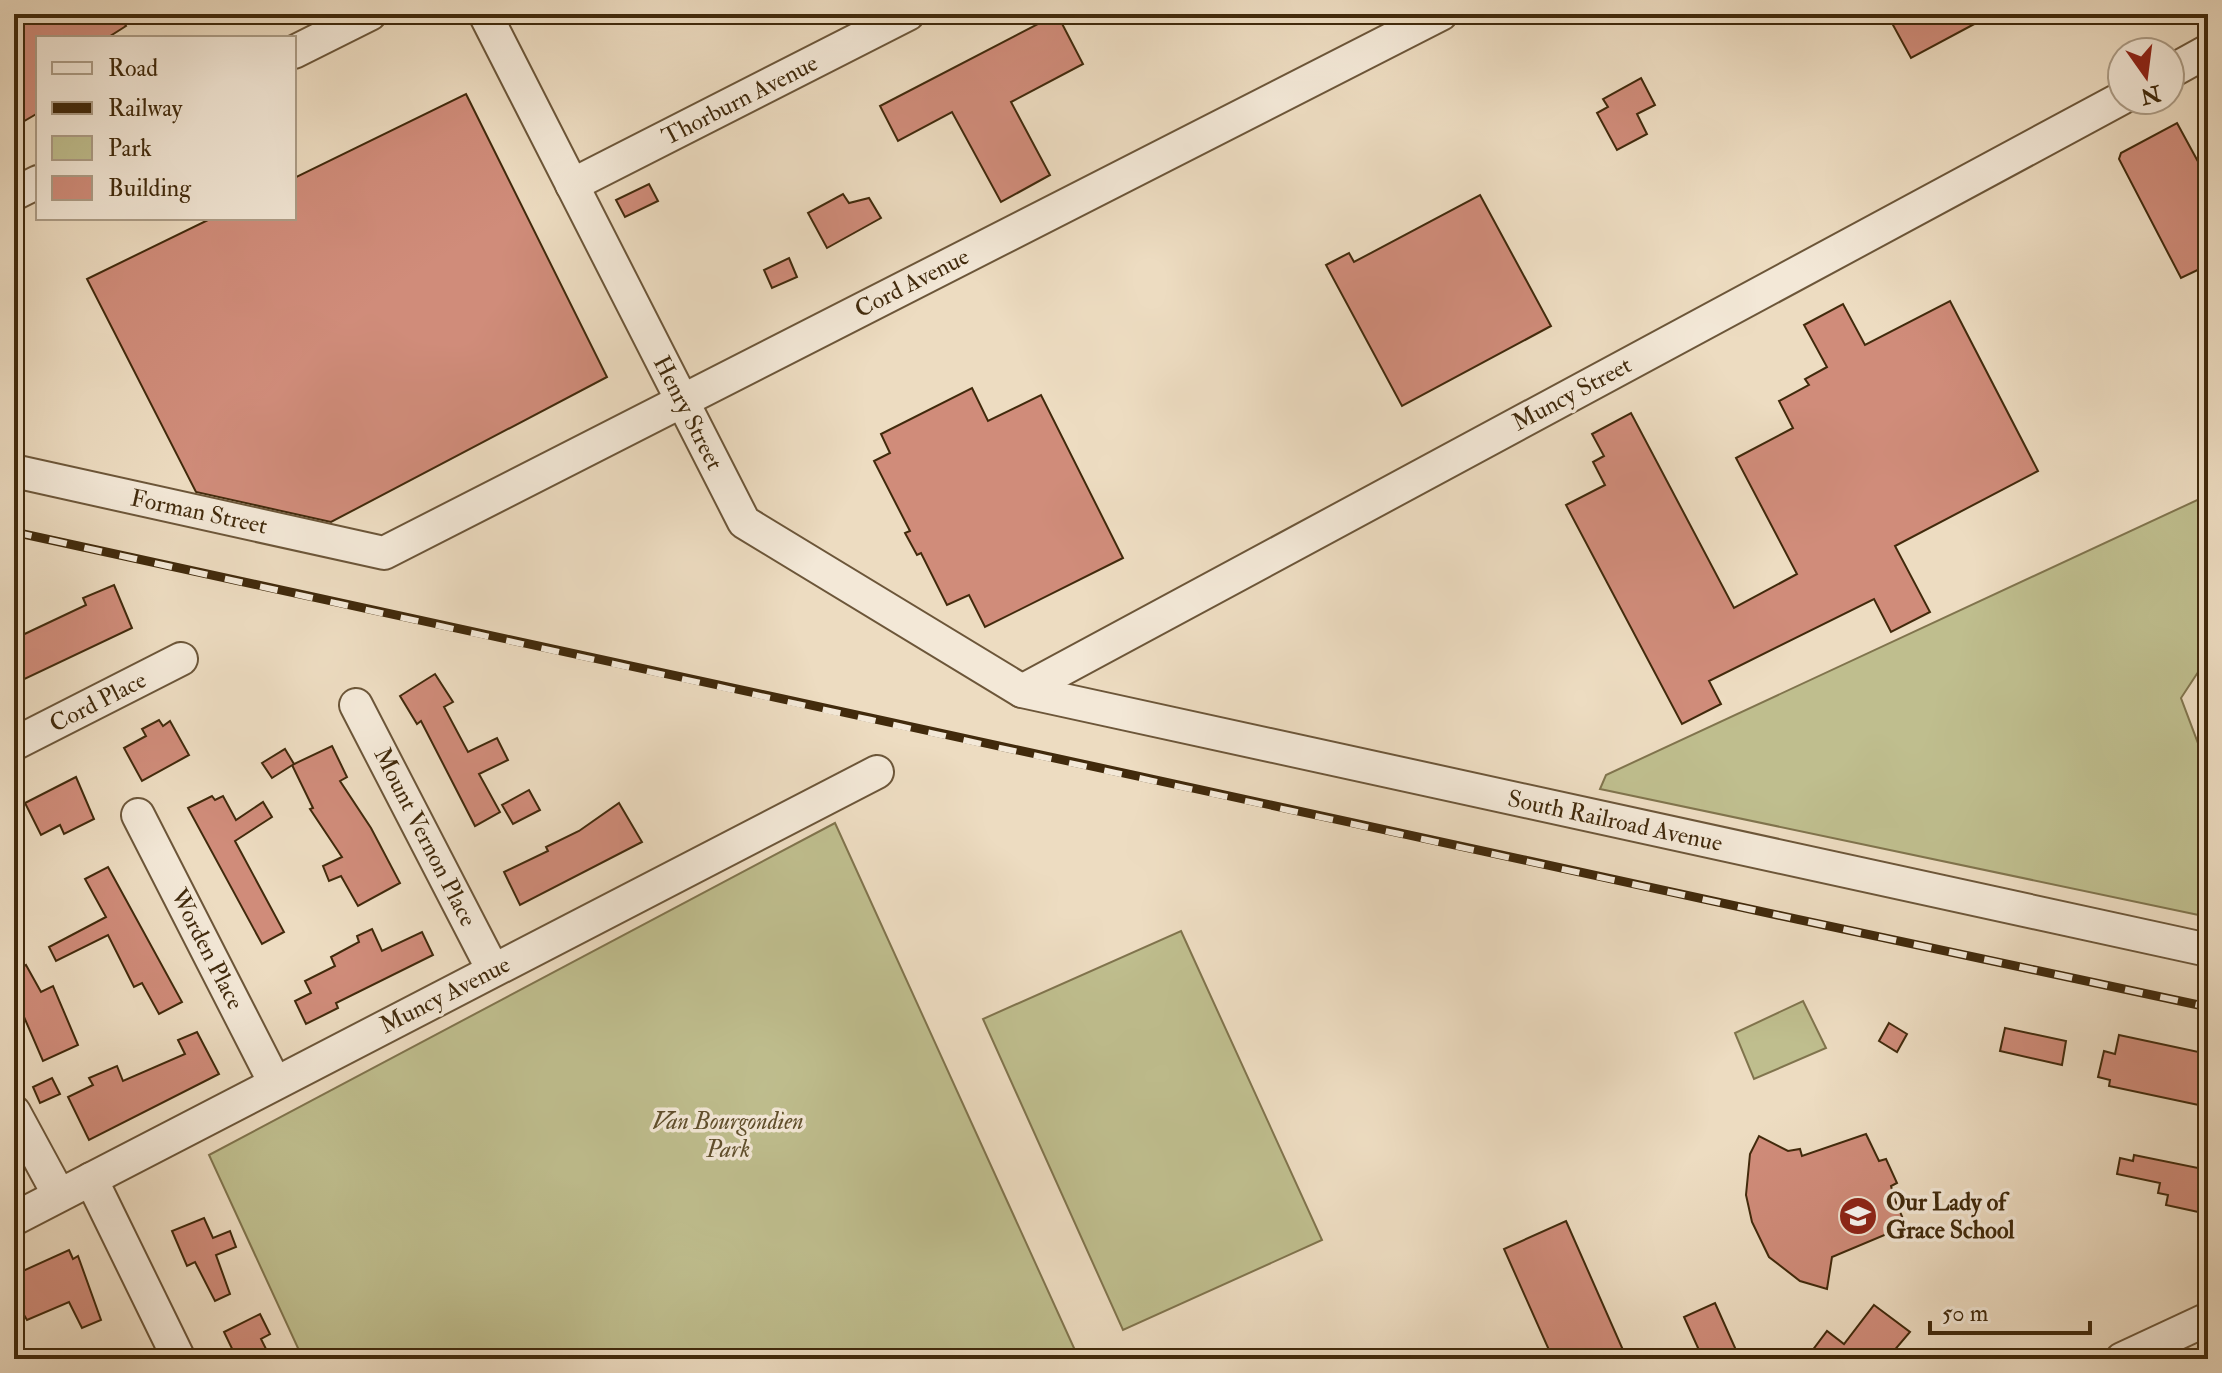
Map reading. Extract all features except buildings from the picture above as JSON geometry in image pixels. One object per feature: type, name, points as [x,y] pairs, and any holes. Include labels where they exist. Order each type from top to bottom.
[{"type":"street","points":[[296,51],[370,14]]},
{"type":"street","name":"Henry Street","points":[[485,14],[744,522],[1022,691]]},
{"type":"street","name":"Thorburn Avenue","points":[[572,185],[908,14]]},
{"type":"street","name":"Cord Avenue","points":[[384,553],[1441,14]]},
{"type":"street","points":[[2186,63],[2208,51]]},
{"type":"street","name":"Muncy Street","points":[[1022,691],[2106,107]]},
{"type":"street","points":[[14,194],[36,183]]},
{"type":"street","name":"Forman Street","points":[[14,471],[384,553]]},
{"type":"street","name":"Cord Place","points":[[14,744],[181,659]]},
{"type":"street","name":"South Railroad Avenue","points":[[1022,691],[2208,950]]},
{"type":"street","name":"Mount Vernon Place","points":[[356,705],[493,970]]},
{"type":"street","name":"Muncy Avenue","points":[[14,1219],[877,772]]},
{"type":"street","name":"Worden Place","points":[[138,815],[275,1083]]},
{"type":"street","points":[[14,1112],[59,1195]]},
{"type":"street","points":[[91,1179],[179,1359]]},
{"type":"street","points":[[2122,1359],[2208,1319]]},
{"type":"green space","points":[[2208,495],[2208,657],[2181,698],[2204,759],[2208,762],[2208,917],[1600,789],[1606,775]]},
{"type":"green space","name":"Van Bourgondien Park","points":[[835,823],[1079,1359],[303,1359],[209,1155]]},
{"type":"green space","points":[[1181,931],[1322,1240],[1123,1330],[983,1019]]},
{"type":"green space","points":[[1803,1001],[1826,1048],[1754,1079],[1735,1033]]},
{"type":"railway","points":[[14,532],[1110,772],[2208,1007]]},
{"type":"place","name":"Our Lady of Grace School","points":[[1858,1216]]}]
